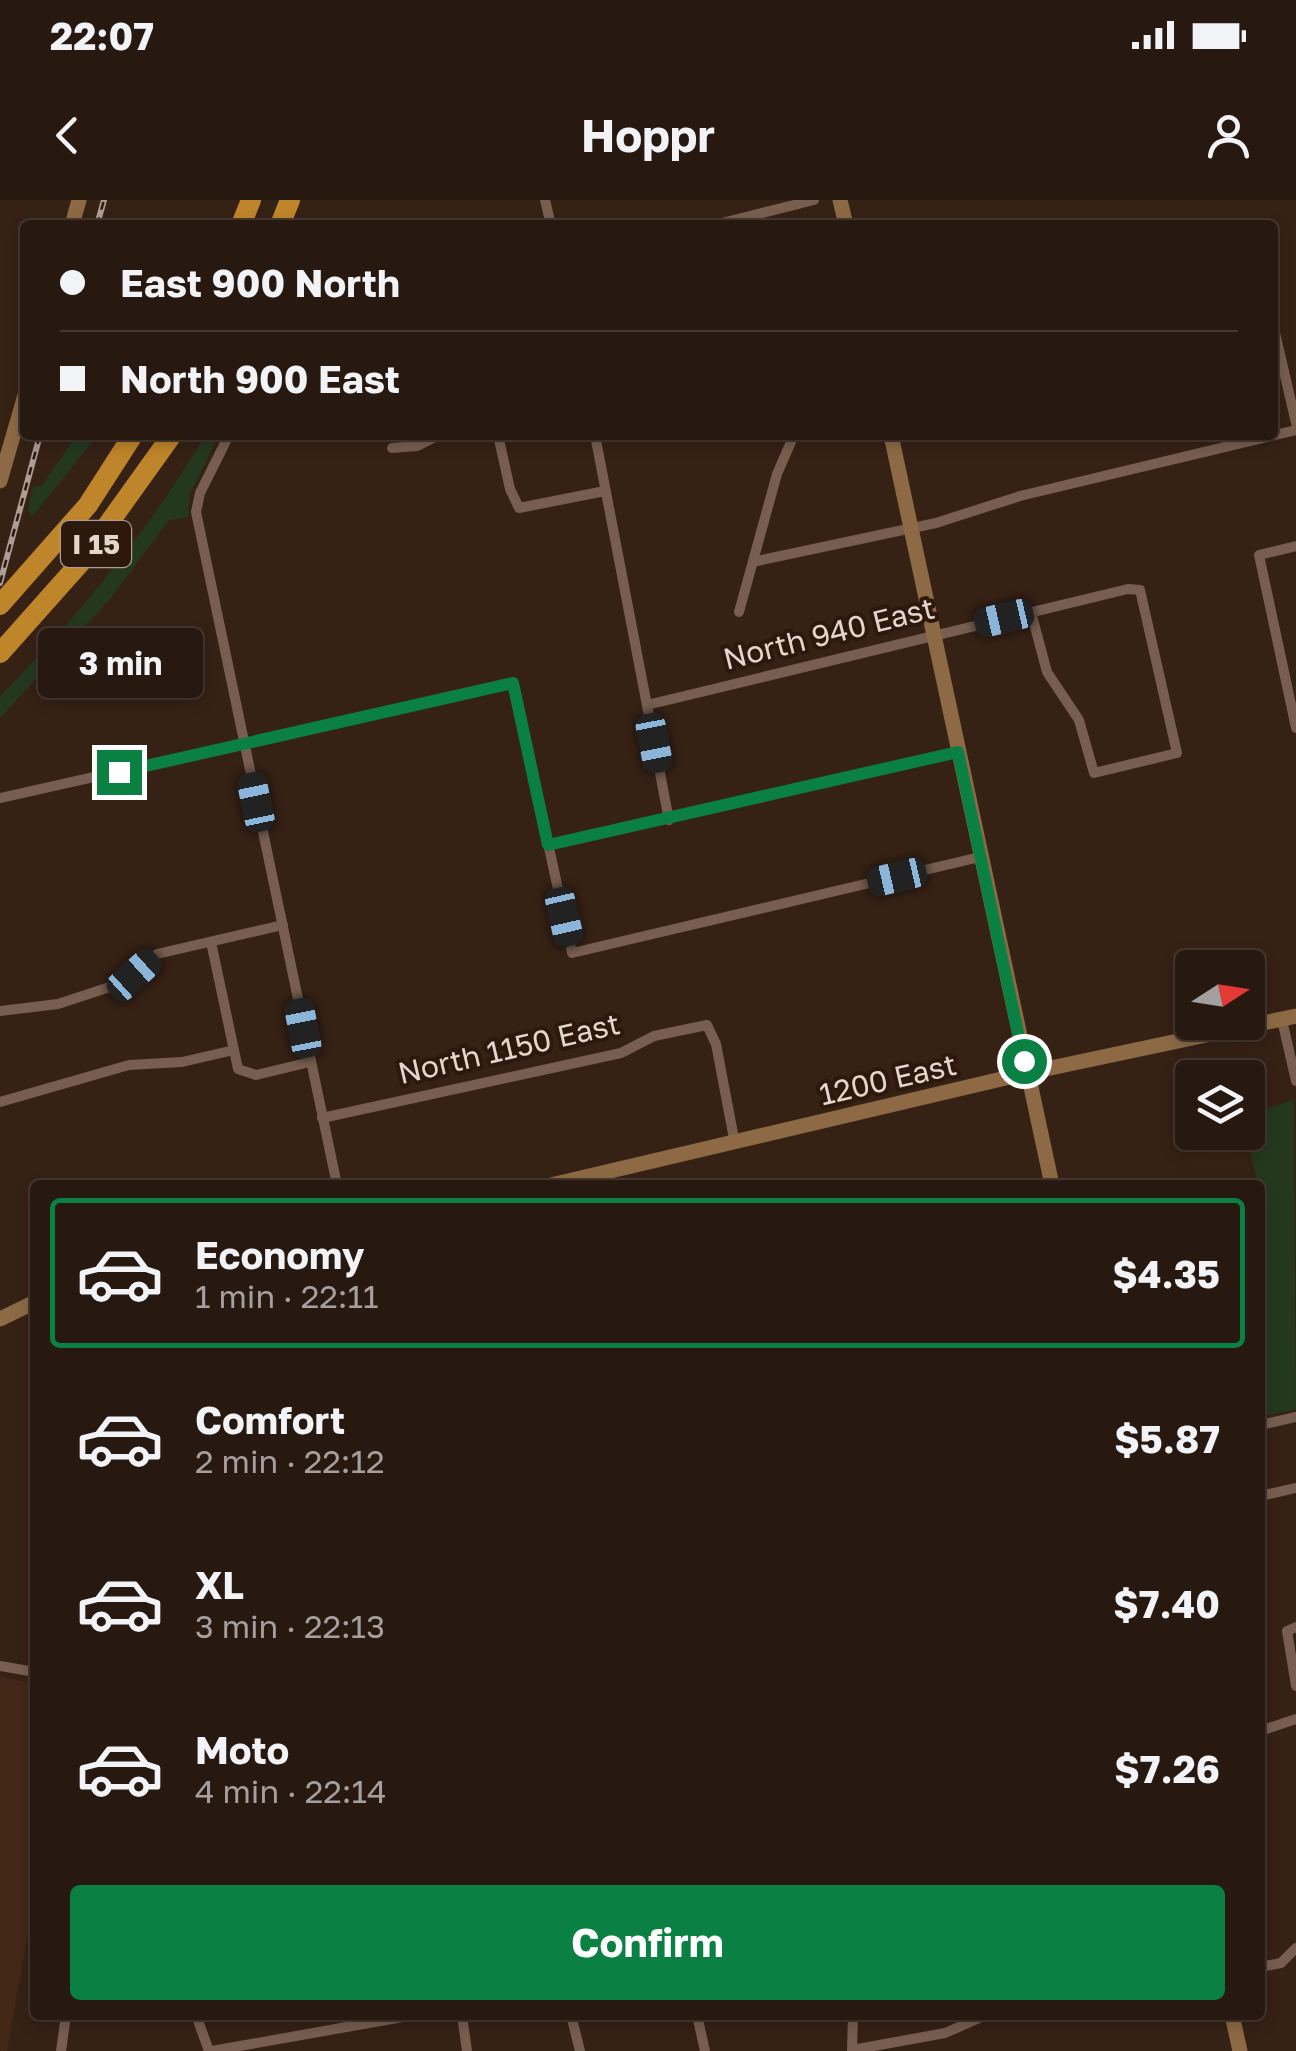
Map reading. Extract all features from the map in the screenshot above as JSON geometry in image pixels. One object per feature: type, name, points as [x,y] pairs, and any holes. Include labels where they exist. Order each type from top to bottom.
[{"type":"highway","name":"I 15","points":[[0,605],[88,504],[130,440]]},
{"type":"highway","name":"I 15","points":[[4,649],[81,562],[168,440]]},
{"type":"main road","points":[[0,481],[20,412]]},
{"type":"main road","points":[[892,440],[1051,1180]]},
{"type":"main road","name":"1200 East","points":[[574,1180],[1027,1073],[1289,1018]]},
{"type":"main road","points":[[0,1320],[30,1305]]},
{"type":"main road","points":[[1233,2020],[1240,2051]]},
{"type":"street","points":[[734,220],[814,200]]},
{"type":"street","points":[[1278,347],[1296,427]]},
{"type":"street","points":[[227,440],[196,505],[337,1180]]},
{"type":"street","points":[[392,448],[417,446],[429,440]]},
{"type":"street","points":[[499,440],[510,489],[520,508],[526,510],[606,491]]},
{"type":"street","points":[[596,440],[669,820]]},
{"type":"street","points":[[739,612],[756,560],[765,514],[792,440]]},
{"type":"street","points":[[756,560],[911,528],[1020,496],[1244,440]]},
{"type":"street","points":[[1296,546],[1259,556],[1291,679],[1296,728]]},
{"type":"street","name":"North 940 East","points":[[646,704],[933,634],[1031,612],[1140,590],[1178,753],[1094,773],[1079,720],[1047,672],[1031,612]]},
{"type":"street","points":[[0,798],[513,683],[572,953],[980,857]]},
{"type":"street","points":[[548,845],[958,752]]},
{"type":"street","points":[[0,1011],[58,1004],[128,980],[158,954],[283,925]]},
{"type":"street","points":[[211,942],[238,1069],[256,1075],[310,1062]]},
{"type":"street","points":[[1289,1018],[1296,1081]]},
{"type":"street","name":"North 1150 East","points":[[322,1118],[621,1054],[654,1036],[707,1025],[716,1044],[736,1144]]},
{"type":"street","points":[[0,1102],[129,1065],[182,1062],[234,1050]]},
{"type":"street","points":[[1265,1424],[1296,1417]]},
{"type":"street","points":[[1265,1495],[1296,1488]]},
{"type":"street","points":[[1291,1629],[1296,1686]]},
{"type":"street","points":[[0,1666],[30,1671]]},
{"type":"street","points":[[1265,1730],[1296,1719]]},
{"type":"street","points":[[1265,1966],[1281,1962],[1296,1948]]},
{"type":"street","points":[[61,2051],[65,2020]]},
{"type":"street","points":[[198,2020],[210,2051],[386,2020]]},
{"type":"street","points":[[463,2020],[467,2051]]},
{"type":"street","points":[[573,2020],[580,2051]]},
{"type":"street","points":[[698,2020],[706,2051]]},
{"type":"street","points":[[853,2020],[852,2050],[945,2034],[975,2020]]},
{"type":"shaded area","points":[[0,1676],[30,1683],[30,1922],[7,2051],[0,2051]]},
{"type":"green space","points":[[74,440],[94,440],[32,517],[28,510],[33,487],[42,485]]},
{"type":"green space","points":[[202,440],[217,440],[190,494],[188,517],[169,520],[110,599],[0,718],[0,696],[111,572]]},
{"type":"green space","points":[[1294,1100],[1296,1409],[1265,1416],[1265,1180],[1247,1180],[1256,1177],[1250,1150],[1265,1150],[1265,1109]]},
{"type":"railway","points":[[98,220],[104,200]]},
{"type":"railway","points":[[0,583],[39,440]]},
{"type":"route","points":[[119,772],[513,683],[548,845],[958,752],[1024,1061]]}]
